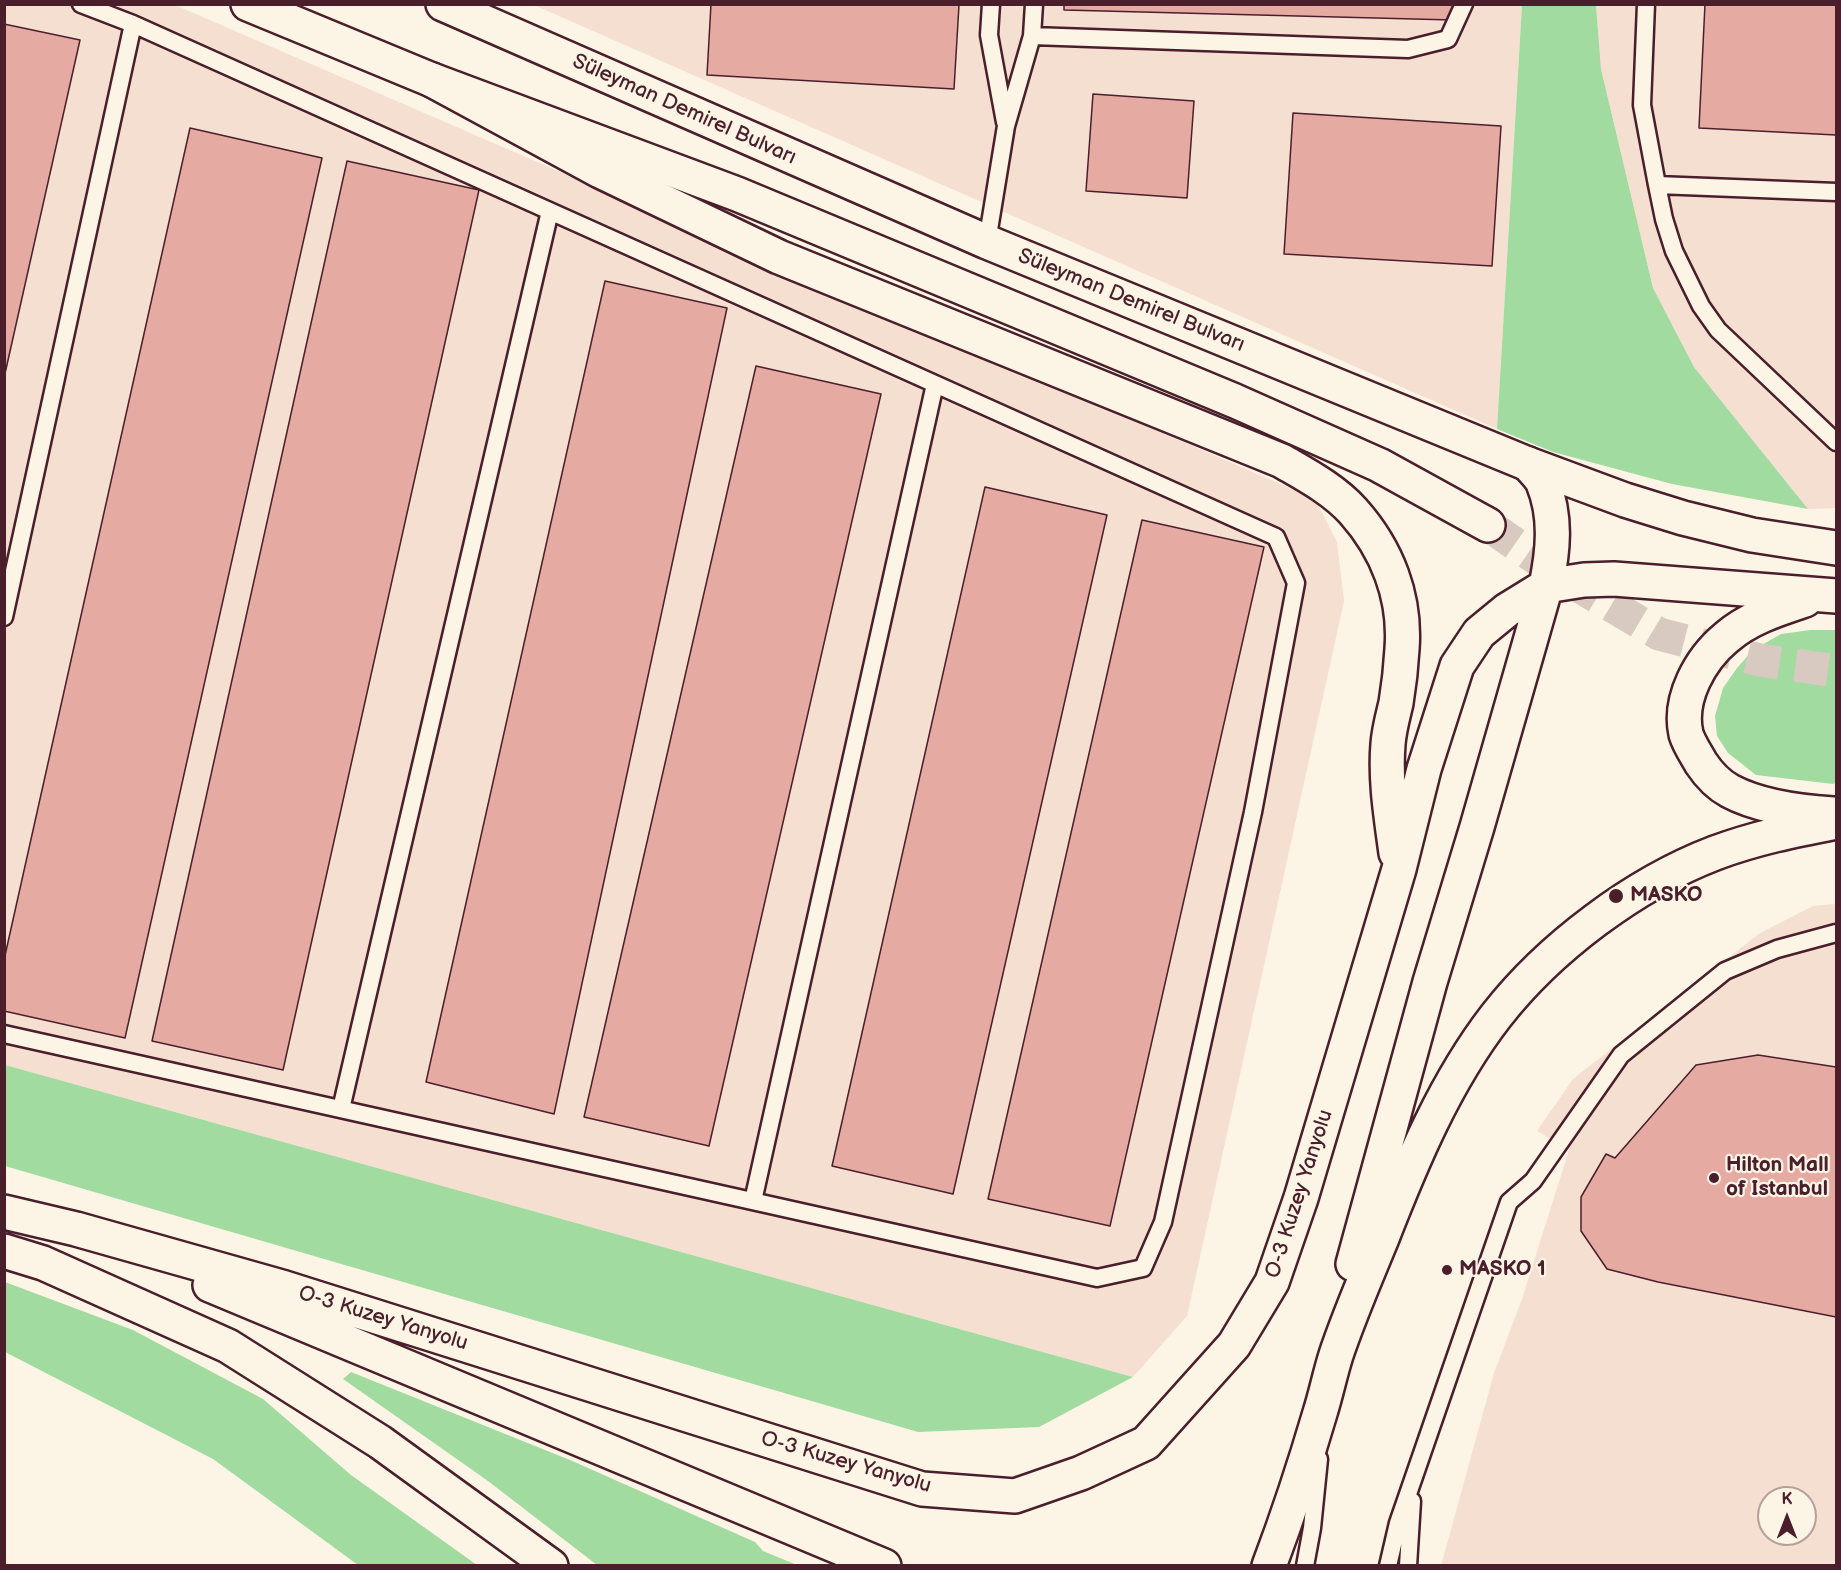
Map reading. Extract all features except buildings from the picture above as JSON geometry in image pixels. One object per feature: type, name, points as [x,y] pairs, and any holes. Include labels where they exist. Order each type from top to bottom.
[{"type":"main road","points":[[248,4],[432,80],[737,194],[1224,397],[1379,465],[1488,525]]},
{"type":"main road","name":"Süleyman Demirel Bulvarı","points":[[443,4],[987,242],[1528,464],[1625,500],[1683,518],[1752,535],[1836,548]]},
{"type":"main road","points":[[432,80],[600,171],[779,257],[1282,461],[1329,490],[1352,510],[1382,550],[1397,586],[1402,647],[1388,743],[1388,792],[1399,869]]},
{"type":"main road","points":[[1269,1566],[1320,1414],[1336,1355],[1355,1252],[1430,982],[1478,827],[1546,586],[1552,559],[1552,520],[1542,481],[1528,464]]},
{"type":"main road","points":[[1546,586],[1584,580],[1614,579],[1828,596]]},
{"type":"main road","name":"O-3 Kuzey Yanyolu","points":[[4,1212],[75,1229],[285,1288],[922,1489],[1015,1496],[1081,1473],[1146,1443],[1234,1345],[1272,1282],[1301,1198],[1399,869],[1424,769],[1456,666],[1479,633],[1507,610],[1546,586]]},
{"type":"main road","points":[[1828,596],[1768,613],[1725,638],[1701,666],[1684,704],[1686,735],[1711,778],[1729,791],[1770,804],[1813,813],[1836,815]]},
{"type":"main road","points":[[1336,1355],[1401,1191],[1433,1119],[1459,1072],[1496,1016],[1556,951],[1623,902],[1662,878],[1714,854],[1769,836],[1836,822]]},
{"type":"main road","points":[[75,1229],[884,1566]]},
{"type":"main road","points":[[4,1251],[43,1263],[228,1347],[380,1442],[551,1566]]},
{"type":"lane","points":[[4,1034],[1097,1278],[1143,1268],[1163,1222],[1253,812],[1296,583],[1276,537],[134,24],[81,4]]},
{"type":"lane","points":[[991,4],[989,35],[1006,126]]},
{"type":"lane","points":[[987,242],[1006,126],[1032,36],[1034,4]]},
{"type":"lane","points":[[1032,36],[1408,49],[1448,39],[1464,4]]},
{"type":"lane","points":[[1647,4],[1642,105],[1664,219],[1674,250],[1701,306],[1718,330],[1836,442]]},
{"type":"lane","points":[[4,617],[134,24]]},
{"type":"lane","points":[[1657,185],[1836,192]]},
{"type":"lane","points":[[341,1109],[550,211]]},
{"type":"lane","points":[[753,1202],[935,384]]},
{"type":"lane","points":[[1388,1566],[1398,1524],[1509,1202],[1533,1181],[1621,1055],[1725,970],[1777,949],[1834,934],[1836,918]]},
{"type":"lane","points":[[1305,1566],[1321,1438],[1320,1414]]},
{"type":"lane","points":[[1408,1566],[1413,1480]]},
{"type":"shaded area","points":[[4,5],[175,5],[1315,499],[1337,542],[1344,601],[1187,1316],[1133,1377],[5,1065]]},
{"type":"shaded area","points":[[534,5],[1522,5],[1497,429]]},
{"type":"shaded area","points":[[1596,5],[1836,5],[1836,508],[1808,509],[1694,367],[1653,288],[1601,69]]},
{"type":"shaded area","points":[[1836,904],[1836,1565],[1441,1566],[1494,1373],[1522,1299],[1569,1150],[1537,1131],[1573,1079],[1760,933],[1813,906]]},
{"type":"green space","points":[[1522,5],[1596,5],[1601,69],[1653,288],[1694,367],[1808,509],[1672,484],[1553,452],[1497,429]]},
{"type":"green space","points":[[1810,630],[1836,630],[1836,783],[1833,784],[1756,775],[1728,753],[1717,736],[1715,716],[1723,688],[1737,668],[1753,650],[1781,634]]},
{"type":"green space","points":[[4,1065],[1133,1377],[1039,1427],[918,1432],[5,1166]]},
{"type":"green space","points":[[5,1282],[133,1330],[263,1399],[351,1475],[477,1565],[358,1565],[213,1459],[5,1352]]},
{"type":"green space","points":[[351,1372],[570,1460],[755,1542],[763,1551],[797,1565],[597,1565],[488,1481],[343,1379]]},
{"type":"tunnel","points":[[1488,525],[1557,573],[1659,634],[1760,660],[1836,671]]},
{"type":"place","name":"MASKO","points":[[1616,896]]},
{"type":"place","name":"Hilton Mall of Istanbul","points":[[1714,1178]]},
{"type":"place","name":"MASKO 1","points":[[1447,1270]]}]
